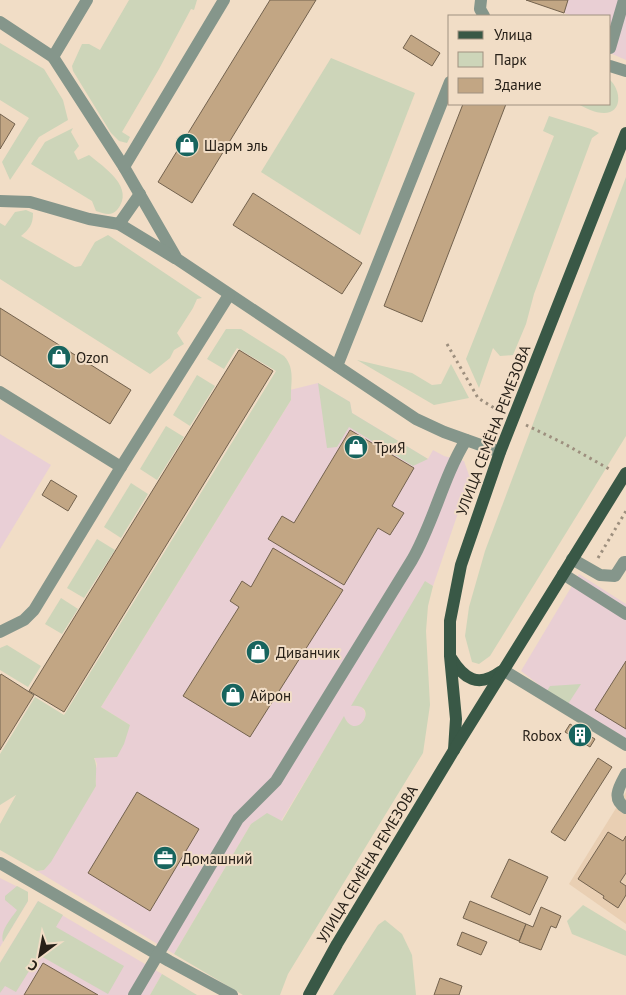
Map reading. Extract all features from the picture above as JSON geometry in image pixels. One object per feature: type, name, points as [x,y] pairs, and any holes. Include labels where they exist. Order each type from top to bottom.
[{"type":"main road","name":"УЛИЦА СЕМЁНА РЕМЕЗОВА","points":[[454,750],[456,719],[450,656],[450,620],[461,565],[500,452],[626,133]]},
{"type":"main road","name":"УЛИЦА СЕМЁНА РЕМЕЗОВА","points":[[309,995],[336,944],[626,473]]},
{"type":"main road","points":[[450,656],[464,675],[473,680],[488,679],[503,670]]},
{"type":"street","points":[[53,57],[87,0]]},
{"type":"street","points":[[124,167],[224,0]]},
{"type":"street","points":[[481,0],[480,9],[483,15]]},
{"type":"street","points":[[611,45],[624,0]]},
{"type":"street","points":[[0,22],[53,57],[124,167],[177,260]]},
{"type":"street","points":[[611,66],[626,70]]},
{"type":"street","points":[[337,366],[448,87]]},
{"type":"street","points":[[119,224],[140,194]]},
{"type":"street","points":[[0,201],[30,202],[89,219],[119,224],[177,260],[416,419],[444,432],[500,452]]},
{"type":"street","points":[[0,632],[24,620],[34,610],[229,295]]},
{"type":"street","points":[[0,392],[121,467]]},
{"type":"street","points":[[134,995],[238,819],[276,781],[412,560],[427,532],[457,455],[466,440]]},
{"type":"street","points":[[572,558],[600,576],[615,576],[624,562],[626,562]]},
{"type":"street","points":[[563,574],[626,614]]},
{"type":"street","points":[[503,670],[626,745]]},
{"type":"street","points":[[626,774],[616,792],[618,802],[626,808]]},
{"type":"street","points":[[0,863],[232,995]]},
{"type":"path","points":[[447,344],[478,398],[501,412]]},
{"type":"path","points":[[523,424],[563,443],[611,470]]},
{"type":"path","points":[[590,570],[626,511]]},
{"type":"shaded area","points":[[568,0],[626,0],[626,60],[611,53],[611,15],[570,15],[564,13]]},
{"type":"shaded area","points":[[318,383],[350,402],[352,413],[428,459],[433,450],[444,456],[464,461],[470,478],[433,586],[426,582],[352,705],[362,707],[366,718],[363,723],[351,726],[344,717],[281,821],[251,824],[174,954],[37,871],[44,870],[96,786],[95,773],[97,764],[94,757],[103,757],[130,725],[101,707],[291,400],[290,390]]},
{"type":"shaded area","points":[[0,434],[51,465],[0,549]]},
{"type":"shaded area","points":[[579,574],[626,604],[626,738],[547,691],[521,671]]},
{"type":"shaded area","points":[[626,792],[626,924],[569,884]]},
{"type":"shaded area","points":[[0,878],[28,892],[28,901],[0,947]]},
{"type":"shaded area","points":[[38,901],[162,974],[150,995],[0,995],[0,963]]},
{"type":"green space","points":[[129,0],[197,0],[194,10],[191,9],[122,132],[130,137],[127,143],[119,141],[111,133],[73,71],[72,66],[82,44],[89,44],[100,50]]},
{"type":"green space","points":[[0,43],[44,69],[63,100],[68,120],[39,137],[10,180],[2,162],[29,118],[0,100]]},
{"type":"green space","points":[[331,58],[415,93],[360,235],[261,172]]},
{"type":"green space","points":[[611,81],[618,95],[617,105],[610,112],[601,113],[580,105],[611,105]]},
{"type":"green space","points":[[549,116],[599,133],[592,138],[534,294],[526,324],[513,355],[500,356],[493,348],[479,388],[466,359],[554,136],[543,131]]},
{"type":"green space","points":[[73,128],[71,132],[79,146],[74,152],[78,160],[89,155],[116,179],[120,186],[123,194],[122,202],[115,212],[107,214],[96,211],[92,201],[31,164],[45,142]]},
{"type":"green space","points":[[626,177],[626,436],[490,656],[479,664],[472,662],[465,636],[469,607],[485,551]]},
{"type":"green space","points":[[26,210],[33,213],[32,221],[28,229],[21,236],[75,267],[81,266],[95,242],[108,235],[202,298],[197,299],[177,333],[184,344],[174,350],[170,358],[150,374],[0,279],[0,223],[5,226],[15,212]]},
{"type":"green space","points":[[226,329],[241,329],[284,356],[290,366],[292,377],[291,400],[101,707],[130,725],[124,744],[117,757],[94,758],[96,786],[51,862],[44,870],[37,871],[0,850],[0,824],[16,795],[0,805],[0,754],[35,697],[64,715],[276,371],[237,348],[224,369],[207,359]]},
{"type":"green space","points":[[357,360],[412,373],[432,385],[441,384],[451,364],[469,398],[434,405]]},
{"type":"green space","points":[[197,375],[215,386],[190,426],[173,415]]},
{"type":"green space","points":[[318,383],[350,402],[352,413],[428,459],[413,466],[349,427],[337,447],[327,448]]},
{"type":"green space","points":[[166,426],[184,437],[157,480],[140,469]]},
{"type":"green space","points":[[131,483],[148,494],[121,538],[104,527]]},
{"type":"green space","points":[[97,539],[115,550],[84,598],[67,588]]},
{"type":"green space","points":[[425,581],[433,586],[428,606],[426,631],[430,705],[423,753],[288,974],[280,995],[243,995],[174,954],[251,824],[267,813],[282,821],[344,716],[349,724],[355,726],[360,725],[364,720],[365,710],[360,706],[351,706]]},
{"type":"green space","points":[[61,598],[78,609],[62,634],[45,624]]},
{"type":"green space","points":[[7,645],[41,666],[28,687],[0,670],[0,648]]},
{"type":"green space","points":[[581,684],[568,704],[547,691],[550,686]]},
{"type":"green space","points":[[17,886],[28,892],[28,901],[3,942],[3,933],[17,910],[5,900],[5,896]]},
{"type":"green space","points":[[38,901],[63,915],[56,927],[124,966],[108,994],[39,955],[16,992],[5,986],[0,993],[0,963]]},
{"type":"green space","points":[[583,905],[626,931],[626,956],[572,934],[567,921]]},
{"type":"green space","points":[[385,920],[402,934],[412,955],[416,995],[333,995],[378,925]]},
{"type":"green space","points":[[162,974],[197,995],[150,995]]},
{"type":"building","points":[[270,0],[316,0],[192,203],[158,182]]},
{"type":"building","points":[[526,0],[568,0],[564,13]]},
{"type":"building","points":[[411,35],[440,53],[432,66],[403,48]]},
{"type":"building","points":[[463,105],[506,105],[422,322],[384,306]]},
{"type":"building","points":[[0,114],[15,124],[0,149]]},
{"type":"building","points":[[253,193],[362,263],[342,294],[233,225]]},
{"type":"building","points":[[0,308],[131,390],[110,424],[0,355]]},
{"type":"building","points":[[239,350],[273,371],[64,712],[29,691]]},
{"type":"building","points":[[350,430],[414,468],[392,506],[404,513],[390,535],[378,528],[344,585],[268,539],[282,516],[294,523]]},
{"type":"building","points":[[51,480],[77,496],[68,511],[42,495]]},
{"type":"building","name":"Диванчик","points":[[273,548],[343,590],[250,737],[183,696],[239,607],[230,601],[242,581],[251,587]]},
{"type":"building","points":[[626,661],[626,729],[595,710]]},
{"type":"building","points":[[1,674],[34,695],[0,750],[0,676]]},
{"type":"building","name":"Robox","points":[[570,724],[595,739],[590,747],[565,732]]},
{"type":"building","points":[[598,758],[612,767],[565,841],[551,832]]},
{"type":"building","points":[[137,792],[199,829],[150,911],[88,873]]},
{"type":"building","points":[[608,832],[623,841],[626,836],[626,873],[620,882],[626,886],[626,895],[618,908],[578,879]]},
{"type":"building","points":[[509,859],[548,877],[530,915],[491,897]]},
{"type":"building","points":[[470,901],[526,924],[519,941],[463,918]]},
{"type":"building","points":[[541,907],[561,916],[556,928],[551,926],[541,950],[519,942],[526,924],[533,927]]},
{"type":"building","points":[[462,932],[487,942],[481,955],[457,945]]},
{"type":"building","points":[[43,963],[98,995],[24,995]]},
{"type":"building","points":[[440,978],[462,986],[459,995],[434,995]]},
{"type":"place","name":"Шарм эль","points":[[187,145]]},
{"type":"place","name":"Ozon","points":[[59,357]]},
{"type":"place","name":"ТриЯ","points":[[356,447]]},
{"type":"place","name":"Диванчик","points":[[258,652]]},
{"type":"place","name":"Айрон","points":[[233,695]]},
{"type":"place","name":"Robox","points":[[580,735]]},
{"type":"place","name":"Домашний","points":[[165,858]]}]
